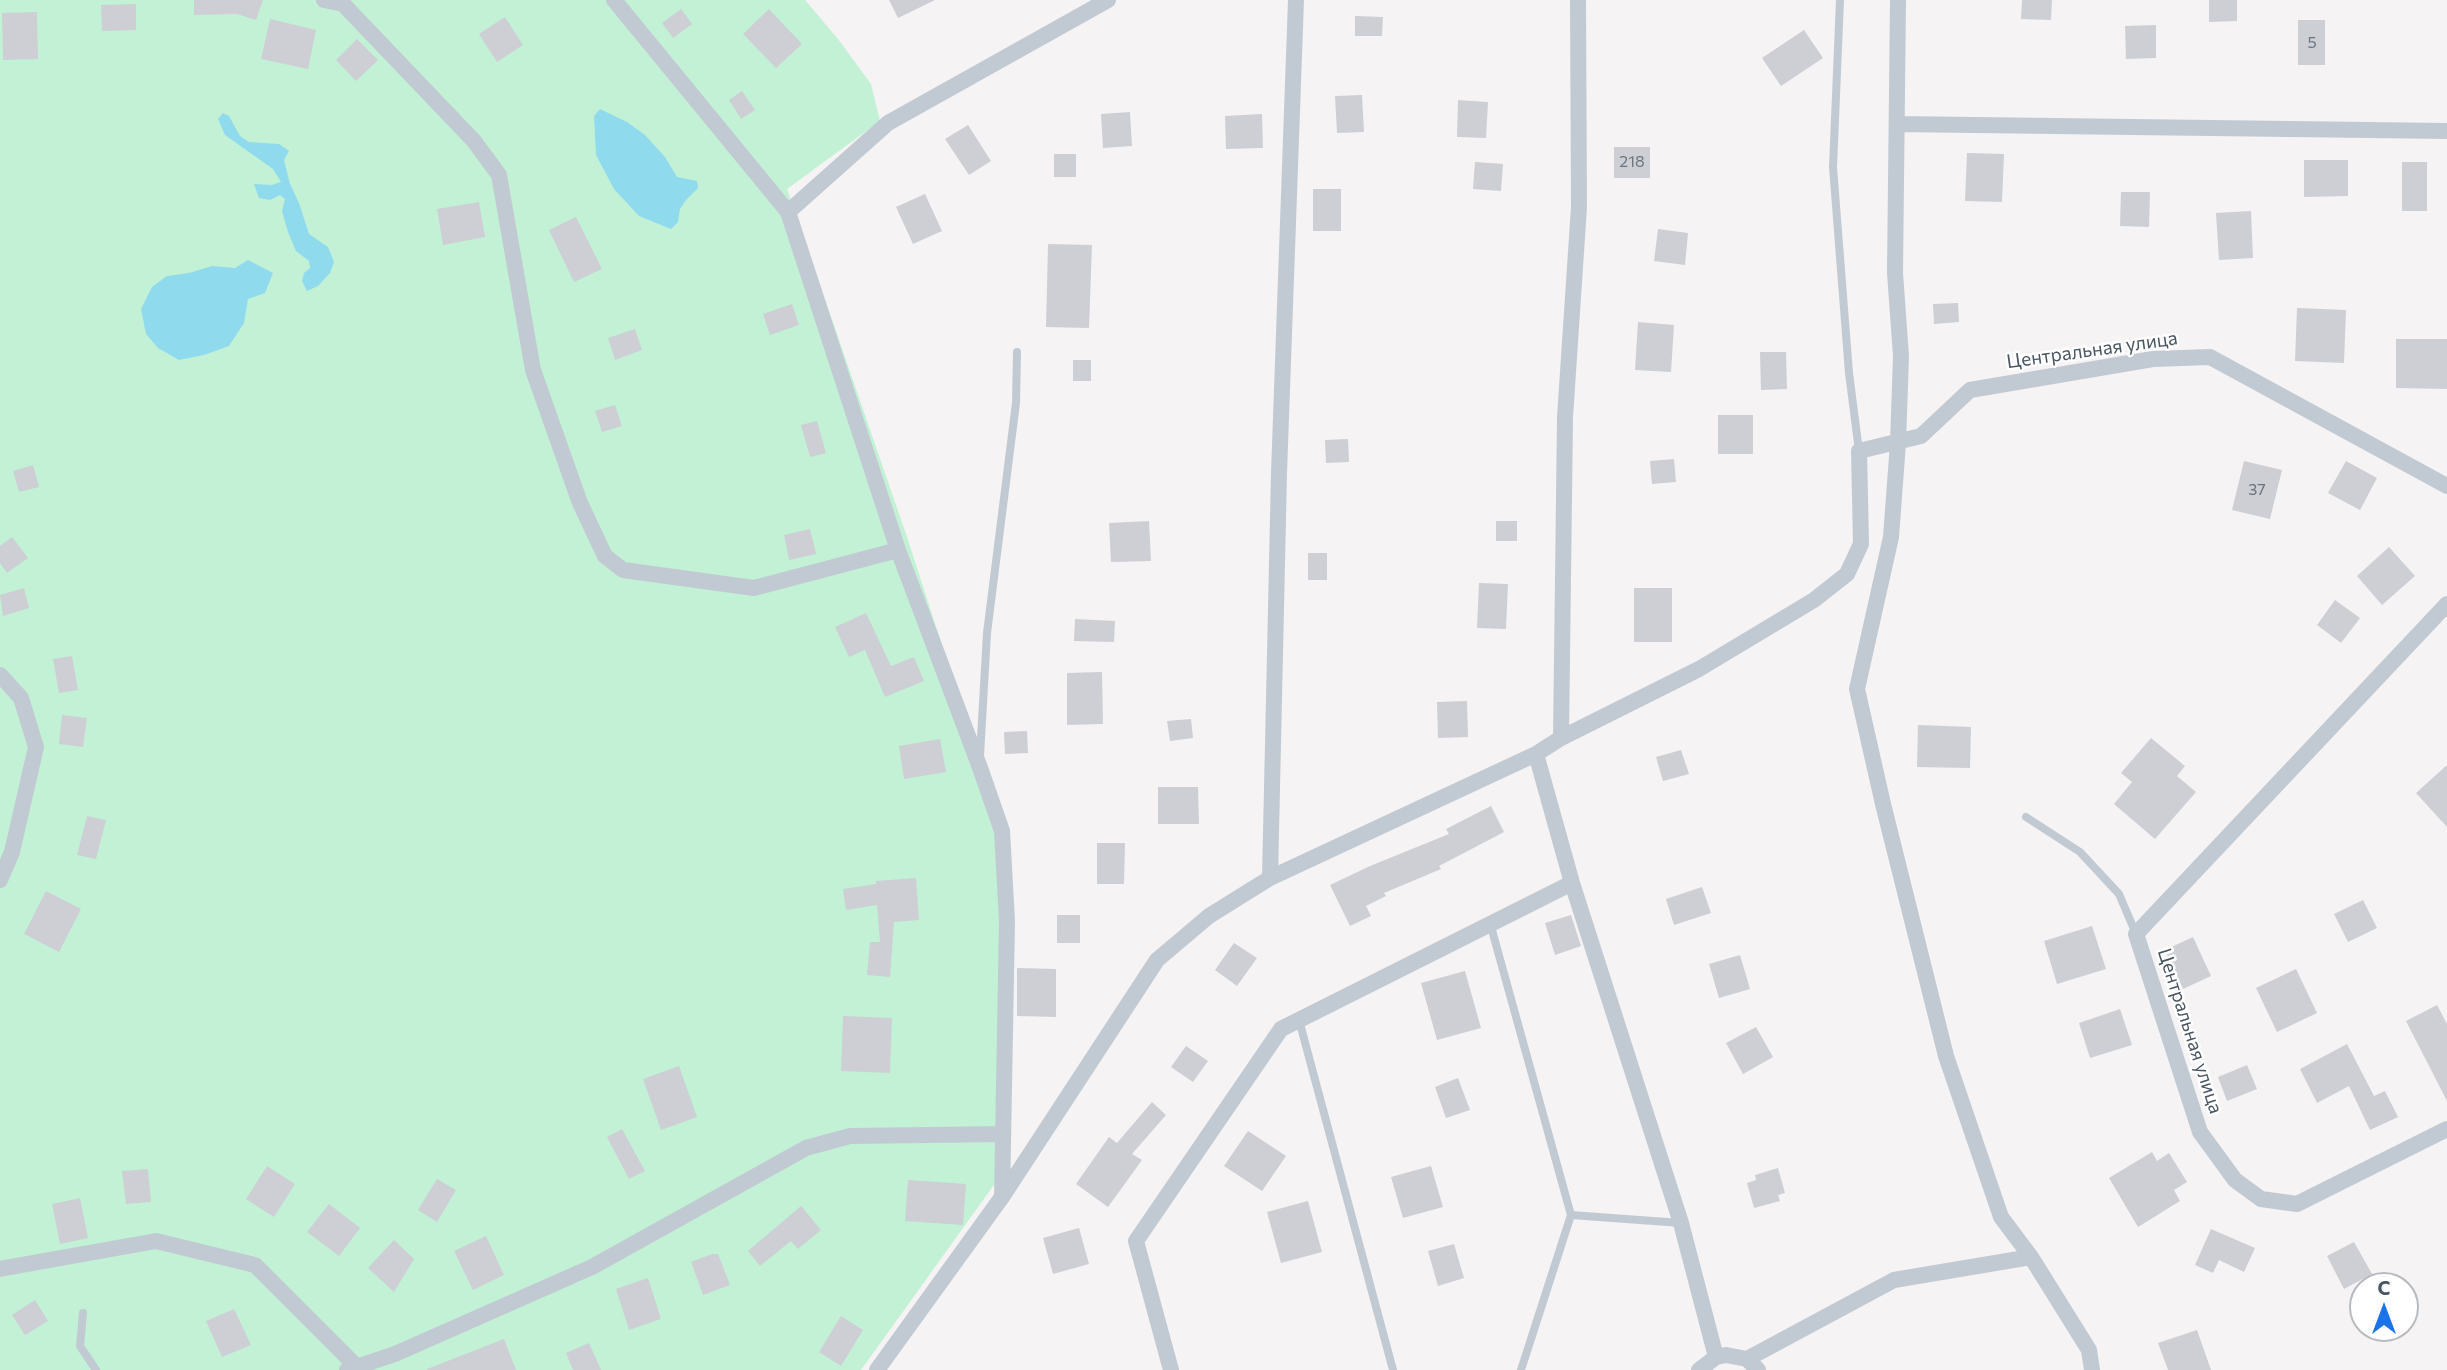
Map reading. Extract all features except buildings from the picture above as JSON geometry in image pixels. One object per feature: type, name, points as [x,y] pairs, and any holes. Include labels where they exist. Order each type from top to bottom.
[{"type":"street","points":[[324,0],[343,4],[474,141],[499,175],[533,370],[580,503],[605,556],[623,570],[754,588],[898,550]]},
{"type":"street","points":[[614,0],[788,212],[898,550],[1002,831],[1006,874],[1003,1197]]},
{"type":"street","points":[[788,212],[888,122],[1108,0]]},
{"type":"street","points":[[1270,878],[1280,460],[1296,0]]},
{"type":"street","points":[[1561,738],[1565,417],[1579,207],[1578,0]]},
{"type":"street","points":[[1898,0],[1895,273],[1901,356],[1898,443],[1891,537],[1857,689],[1882,804],[1946,1056],[2001,1217],[2031,1257],[2089,1350],[2092,1370]]},
{"type":"street","points":[[1897,124],[2447,131]]},
{"type":"street","name":"Центральная улица","points":[[1858,451],[1921,436],[1970,390],[2153,359],[2210,357],[2447,486]]},
{"type":"street","points":[[877,1370],[1003,1197],[1157,960],[1209,916],[1270,878],[1536,754],[1561,738],[1699,669],[1814,600],[1847,574],[1861,544],[1858,451]]},
{"type":"street","name":"Центральная улица","points":[[2447,604],[2136,934],[2200,1132],[2235,1180],[2261,1199],[2297,1204],[2447,1129]]},
{"type":"street","points":[[0,675],[21,698],[36,747],[12,852],[0,880]]},
{"type":"street","points":[[1536,754],[1572,883],[1681,1223],[1716,1357]]},
{"type":"street","points":[[1171,1370],[1136,1241],[1281,1029],[1572,883]]},
{"type":"street","points":[[0,1269],[156,1241],[255,1265],[352,1368],[396,1354],[592,1267],[806,1148],[850,1136],[1003,1134]]},
{"type":"street","points":[[1699,1370],[1716,1357],[1726,1355],[1752,1365],[1894,1280],[2031,1257]]},
{"type":"lane","points":[[1840,0],[1833,167],[1846,346],[1858,451]]},
{"type":"lane","points":[[979,765],[987,633],[1016,403],[1017,352]]},
{"type":"lane","points":[[2026,817],[2080,852],[2112,886],[2119,894],[2136,934]]},
{"type":"lane","points":[[1490,923],[1571,1215],[1521,1370]]},
{"type":"lane","points":[[1299,1020],[1393,1370]]},
{"type":"lane","points":[[1571,1215],[1681,1223]]},
{"type":"lane","points":[[83,1313],[80,1346],[96,1370]]},
{"type":"green space","points":[[0,0],[805,0],[871,84],[880,121],[787,189],[906,534],[1000,824],[1003,1089],[996,1182],[861,1370],[0,1370]]},
{"type":"water","points":[[600,109],[627,122],[645,135],[665,157],[677,177],[697,181],[698,188],[680,209],[678,222],[671,229],[639,216],[614,189],[596,155],[594,116]]},
{"type":"water","points":[[223,113],[229,116],[240,136],[249,142],[279,144],[289,151],[284,160],[309,234],[328,247],[334,262],[330,273],[318,286],[307,291],[302,281],[304,273],[310,268],[309,261],[296,251],[288,232],[282,211],[285,199],[280,195],[270,200],[259,198],[254,184],[272,185],[281,182],[273,169],[225,135],[218,119]]},
{"type":"water","points":[[248,260],[273,273],[265,293],[248,299],[244,323],[229,346],[179,360],[158,348],[146,334],[141,309],[152,287],[167,276],[212,266],[235,268]]}]
